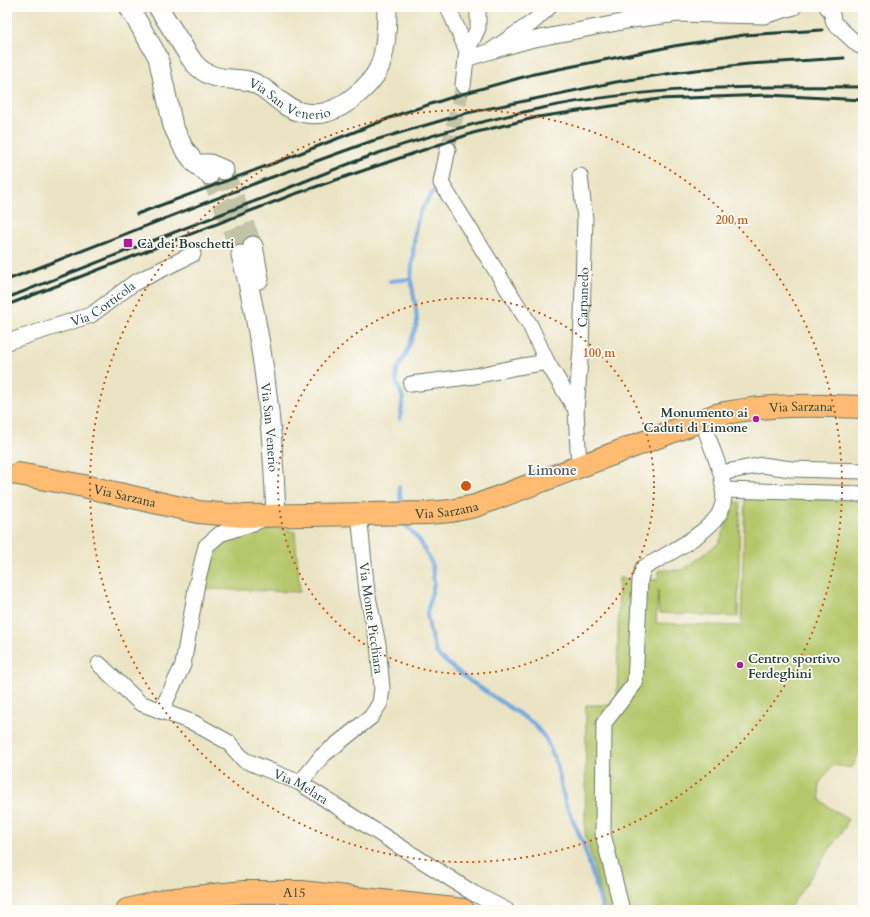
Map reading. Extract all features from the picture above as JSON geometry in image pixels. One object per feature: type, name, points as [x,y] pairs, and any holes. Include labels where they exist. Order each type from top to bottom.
[{"type":"main road","name":"Via Sarzana","points":[[12,475],[84,486],[198,512],[242,516],[427,513],[451,511],[469,507],[702,420],[735,411],[774,406],[811,405],[863,407]]},
{"type":"main road","name":"A15","points":[[127,910],[174,899],[244,892],[301,892],[463,910]]},
{"type":"street","points":[[129,7],[158,57],[173,126],[183,147],[210,170]]},
{"type":"street","name":"Via San Venerio","points":[[158,7],[191,59],[203,72],[215,77],[253,82],[266,89],[285,105],[299,111],[312,114],[326,113],[342,105],[366,86],[379,70],[384,48],[387,7]]},
{"type":"street","points":[[448,7],[467,55]]},
{"type":"street","points":[[463,85],[467,55],[478,28],[478,7]]},
{"type":"street","points":[[491,52],[533,22],[549,7]]},
{"type":"street","points":[[467,55],[491,52],[530,40],[632,20],[678,14],[764,16],[794,7]]},
{"type":"street","points":[[827,7],[832,10],[834,23],[858,45],[863,47]]},
{"type":"street","points":[[448,149],[441,183],[530,325],[547,362],[576,410]]},
{"type":"street","name":"Carpanedo","points":[[579,467],[576,410],[581,348],[585,219],[580,176]]},
{"type":"street","name":"Via San Venerio","points":[[247,251],[265,376],[275,476],[276,515]]},
{"type":"street","name":"Via Corticola","points":[[7,342],[91,315],[134,283],[193,254]]},
{"type":"street","points":[[411,384],[475,376],[547,362]]},
{"type":"street","points":[[622,910],[603,834],[604,723],[636,683],[640,580],[643,568],[704,531],[715,521],[721,510],[724,496],[721,473],[702,420]]},
{"type":"street","points":[[721,473],[762,465],[791,469],[863,471]]},
{"type":"street","points":[[723,490],[863,494]]},
{"type":"street","name":"Via Monte Picchiara","points":[[300,783],[322,756],[371,717],[380,703],[382,689],[378,644],[367,592],[359,514]]},
{"type":"street","points":[[161,711],[183,665],[197,583],[206,546],[220,534],[276,515]]},
{"type":"street","name":"Via Melara","points":[[99,664],[140,703],[194,723],[228,742],[244,760],[300,783],[473,893],[506,910]]},
{"type":"green space","name":"Centro sportivo Ferdeghini","points":[[745,497],[863,500],[863,745],[852,768],[833,765],[819,784],[820,800],[848,819],[845,827],[788,910],[605,910],[585,834],[586,705],[617,705],[619,578],[658,580],[659,570],[682,570],[719,543],[729,520],[733,502],[740,502],[738,617],[659,613],[658,590],[656,623],[741,626]]},
{"type":"green space","points":[[266,524],[295,532],[300,592],[203,589],[210,555],[219,537]]},
{"type":"waterway","points":[[400,419],[403,398],[396,381],[397,370],[406,354],[417,324],[411,279],[415,230],[420,212],[435,189]]},
{"type":"waterway","points":[[390,281],[411,279]]},
{"type":"waterway","points":[[399,487],[401,501]]},
{"type":"waterway","points":[[404,523],[420,541],[432,564],[434,584],[427,613],[436,652],[441,658],[470,681],[533,723],[546,739],[557,765],[565,802],[583,843],[603,910]]},
{"type":"tunnel","points":[[448,149],[463,85]]},
{"type":"tunnel","points":[[224,170],[253,246]]},
{"type":"tunnel","points":[[209,175],[222,202],[241,255]]},
{"type":"railway","points":[[139,213],[137,214],[288,158],[400,114],[462,94],[534,74],[674,46],[744,35],[822,30]]},
{"type":"railway","points":[[7,280],[264,180],[372,141],[467,113],[616,82],[679,72],[748,64],[844,58]]},
{"type":"railway","points":[[7,298],[370,156],[451,130],[533,110],[615,96],[697,89],[863,87]]},
{"type":"railway","points":[[7,305],[292,195],[473,133],[538,117],[659,99],[768,95],[863,100]]},
{"type":"place","name":"Cà dei Boschetti","points":[[128,243]]},
{"type":"place","name":"Monumento ai Caduti di Limone","points":[[756,419]]},
{"type":"place","name":"Centro sportivo Ferdeghini","points":[[740,665]]},
{"type":"district","name":"Limone","points":[[552,470]]}]
